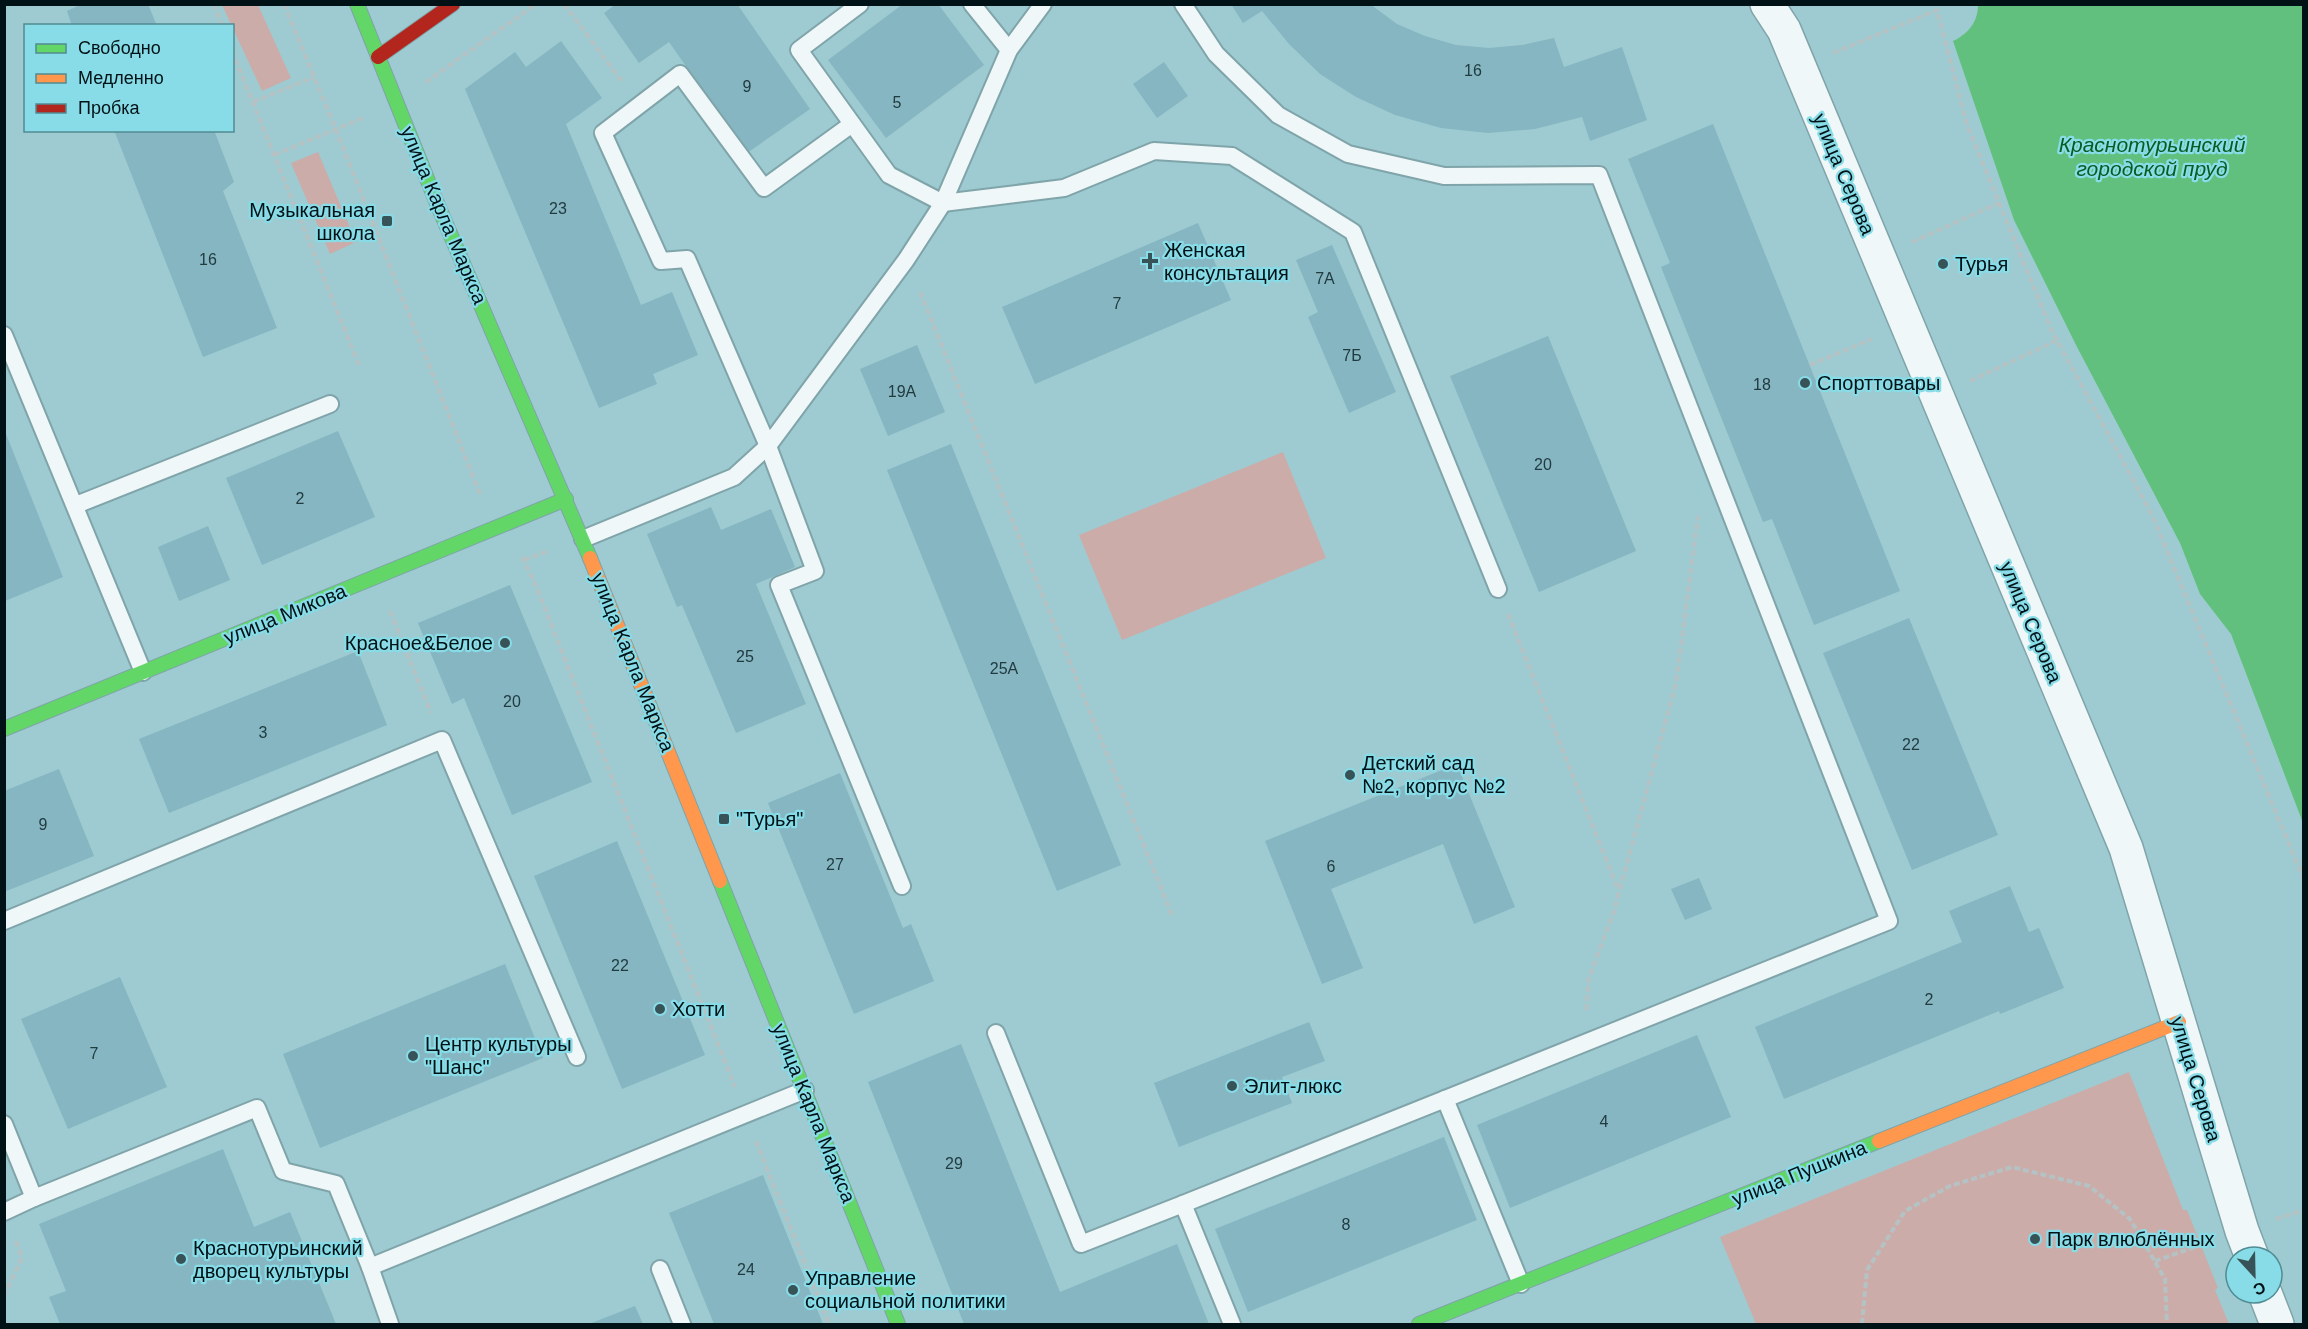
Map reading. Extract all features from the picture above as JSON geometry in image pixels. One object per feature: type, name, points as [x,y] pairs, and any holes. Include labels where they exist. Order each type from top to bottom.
[{"type":"street","name":"улица Карла Маркса","points":[[357,4],[446,223],[583,539],[898,1324]]},
{"type":"street","points":[[378,57],[453,4]]},
{"type":"street","name":"улица Серова","points":[[1767,4],[1784,30],[2126,848],[2247,1244]]},
{"type":"street","name":"улица Микова","points":[[4,729],[566,500]]},
{"type":"street","name":"улица Пушкина","points":[[1419,1324],[2179,1022]]},
{"type":"street","points":[[2270,1305],[2277,1324]]},
{"type":"lane","points":[[860,4],[799,50],[889,175],[943,203],[1064,188],[1154,151],[1232,156],[1353,232],[1498,589]]},
{"type":"lane","points":[[972,4],[1009,50]]},
{"type":"lane","points":[[583,539],[734,477],[768,446],[906,260],[943,203],[1009,50],[1043,4]]},
{"type":"lane","points":[[996,1033],[1081,1244],[1889,921],[1599,176],[1444,176],[1348,154],[1278,114],[1216,54],[1183,4]]},
{"type":"lane","points":[[852,124],[764,188],[680,74],[603,133],[660,261],[687,259],[768,446],[815,571],[779,585],[902,886]]},
{"type":"lane","points":[[4,335],[143,672]]},
{"type":"lane","points":[[76,505],[330,404]]},
{"type":"lane","points":[[4,921],[442,740],[577,1057]]},
{"type":"lane","points":[[370,1267],[805,1090]]},
{"type":"lane","points":[[1445,1099],[1521,1284]]},
{"type":"lane","points":[[4,1212],[257,1108],[283,1171],[336,1184],[370,1267],[390,1324]]},
{"type":"lane","points":[[4,1124],[34,1198]]},
{"type":"lane","points":[[1183,1204],[1232,1324]]},
{"type":"lane","points":[[660,1269],[681,1324]]},
{"type":"path","points":[[214,4],[221,24]]},
{"type":"path","points":[[284,4],[495,529],[524,560],[533,579],[829,1324]]},
{"type":"path","points":[[274,155],[397,102],[536,4]]},
{"type":"path","points":[[564,4],[639,105]]},
{"type":"path","points":[[1845,48],[1937,10],[1967,125],[1999,203],[2058,340],[2152,515],[2304,880]]},
{"type":"path","points":[[234,56],[359,365]]},
{"type":"path","points":[[253,102],[314,77]]},
{"type":"path","points":[[1929,235],[1999,203]]},
{"type":"path","points":[[906,260],[1172,915]]},
{"type":"path","points":[[1810,365],[1907,324]]},
{"type":"path","points":[[1992,372],[2058,340]]},
{"type":"path","points":[[1583,1044],[1589,978],[1614,910],[1618,888],[1676,683],[1699,511]]},
{"type":"path","points":[[376,577],[442,740]]},
{"type":"path","points":[[1498,589],[1618,888]]},
{"type":"path","points":[[1862,1324],[1867,1270],[1905,1211],[1950,1186],[2012,1167],[2089,1185],[2130,1219],[2165,1279],[2167,1324]]},
{"type":"path","points":[[4,1296],[22,1258],[12,1231]]},
{"type":"path","points":[[2155,1261],[2247,1244]]},
{"type":"shaded area","points":[[222,5],[258,5],[291,78],[262,91],[234,31],[234,24],[231,24]]},
{"type":"shaded area","points":[[318,152],[356,242],[330,254],[291,163]]},
{"type":"shaded area","points":[[1283,452],[1326,558],[1122,640],[1079,535]]},
{"type":"shaded area","points":[[2129,1072],[2183,1210],[2187,1210],[2218,1288],[2215,1290],[2229,1324],[1756,1324],[1720,1237]]},
{"type":"water","name":"Краснотурьинский городской пруд","points":[[1978,5],[2303,5],[2303,823],[2231,634],[2200,594],[2180,543],[2076,345],[2014,220],[1953,41],[1971,27],[1978,11]]},
{"type":"building","points":[[82,4],[148,4],[156,24],[71,24],[67,11]]},
{"type":"building","points":[[616,4],[737,4],[810,109],[747,153],[669,42],[639,63],[604,13]]},
{"type":"building","points":[[903,4],[938,4],[984,65],[886,138],[828,60]]},
{"type":"building","points":[[1231,4],[1370,4],[1397,24],[1425,36],[1456,45],[1489,48],[1522,45],[1554,38],[1564,67],[1622,47],[1647,120],[1590,141],[1582,117],[1535,129],[1488,133],[1441,128],[1395,115],[1356,97],[1320,74],[1289,44],[1262,11],[1243,23]]},
{"type":"building","points":[[561,41],[602,98],[566,124],[641,305],[672,292],[698,355],[653,374],[657,384],[599,408],[465,89],[515,52],[526,67]]},
{"type":"building","points":[[1164,62],[1188,96],[1157,118],[1133,84]]},
{"type":"building","points":[[1713,124],[1900,591],[1814,625],[1772,519],[1763,522],[1661,267],[1670,263],[1628,159]]},
{"type":"building","points":[[115,132],[215,132],[234,182],[223,191],[277,328],[203,357]]},
{"type":"building","points":[[1198,223],[1231,300],[1035,384],[1002,307]]},
{"type":"building","points":[[1332,245],[1396,392],[1349,413],[1308,317],[1318,312],[1296,260]]},
{"type":"building","points":[[1548,336],[1636,551],[1539,592],[1450,376]]},
{"type":"building","points":[[917,345],[945,412],[888,436],[860,369]]},
{"type":"building","points":[[338,431],[375,517],[262,565],[226,478]]},
{"type":"building","points":[[5,435],[63,577],[5,601]]},
{"type":"building","points":[[951,444],[1121,865],[1057,891],[887,470]]},
{"type":"building","points":[[711,507],[721,530],[771,509],[795,567],[756,584],[806,704],[736,733],[682,605],[677,607],[647,534]]},
{"type":"building","points":[[208,526],[230,580],[179,601],[158,547]]},
{"type":"building","points":[[510,585],[592,782],[512,815],[464,698],[452,704],[418,623]]},
{"type":"building","points":[[1909,618],[1998,835],[1912,870],[1823,653]]},
{"type":"building","points":[[358,651],[387,725],[169,813],[139,739]]},
{"type":"building","points":[[1457,764],[1515,907],[1474,924],[1443,844],[1331,889],[1363,968],[1322,984],[1265,841]]},
{"type":"building","points":[[59,769],[94,856],[4,892],[4,791]]},
{"type":"building","points":[[840,773],[903,928],[911,924],[934,981],[854,1014],[768,803]]},
{"type":"building","points":[[617,841],[705,1055],[622,1089],[534,876]]},
{"type":"building","points":[[1699,878],[1712,909],[1685,920],[1671,889]]},
{"type":"building","points":[[2010,886],[2029,932],[2039,928],[2064,988],[2000,1014],[1999,1011],[1784,1099],[1755,1027],[1962,942],[1949,911]]},
{"type":"building","name":"Центр культуры \"Шанс\"","points":[[505,964],[543,1058],[320,1148],[283,1054]]},
{"type":"building","points":[[120,977],[167,1087],[68,1129],[21,1019]]},
{"type":"building","points":[[1309,1022],[1325,1061],[1282,1077],[1292,1103],[1179,1147],[1154,1083]]},
{"type":"building","points":[[1697,1035],[1731,1117],[1510,1208],[1477,1125]]},
{"type":"building","points":[[961,1044],[1060,1292],[1177,1244],[1209,1324],[964,1324],[868,1082]]},
{"type":"building","points":[[1444,1137],[1477,1220],[1248,1312],[1215,1229]]},
{"type":"building","name":"Краснотурьинский дворец культуры","points":[[223,1149],[254,1227],[290,1212],[336,1324],[60,1324],[49,1297],[66,1291],[39,1224]]},
{"type":"building","points":[[763,1175],[823,1324],[714,1324],[669,1213]]},
{"type":"building","points":[[635,1306],[643,1324],[589,1324]]},
{"type":"traffic: fast","points":[[357,4],[436,201],[590,558]]},
{"type":"traffic: fast","points":[[4,729],[566,499]]},
{"type":"traffic: fast","points":[[720,881],[898,1324]]},
{"type":"traffic: fast","points":[[1419,1324],[1879,1141]]},
{"type":"traffic: slow","points":[[590,558],[720,881]]},
{"type":"traffic: slow","points":[[1879,1141],[2179,1022]]},
{"type":"traffic: jam","points":[[378,57],[453,4]]},
{"type":"place","name":"Музыкальная школа","points":[[387,221]]},
{"type":"place","name":"Женская консультация","points":[[1150,261]]},
{"type":"place","name":"Турья","points":[[1943,264]]},
{"type":"place","name":"Спорттовары","points":[[1805,383]]},
{"type":"place","name":"Красное&Белое","points":[[505,643]]},
{"type":"place","name":"Детский сад №2, корпус №2","points":[[1350,775]]},
{"type":"place","name":"\"Турья\"","points":[[724,819]]},
{"type":"place","name":"Хотти","points":[[660,1009]]},
{"type":"place","name":"Центр культуры \"Шанс\"","points":[[413,1056]]},
{"type":"place","name":"Элит-люкс","points":[[1232,1086]]},
{"type":"place","name":"Парк влюблённых","points":[[2035,1239]]},
{"type":"place","name":"Краснотурьинский дворец культуры","points":[[181,1259]]},
{"type":"place","name":"Управление социальной политики","points":[[793,1290]]}]
